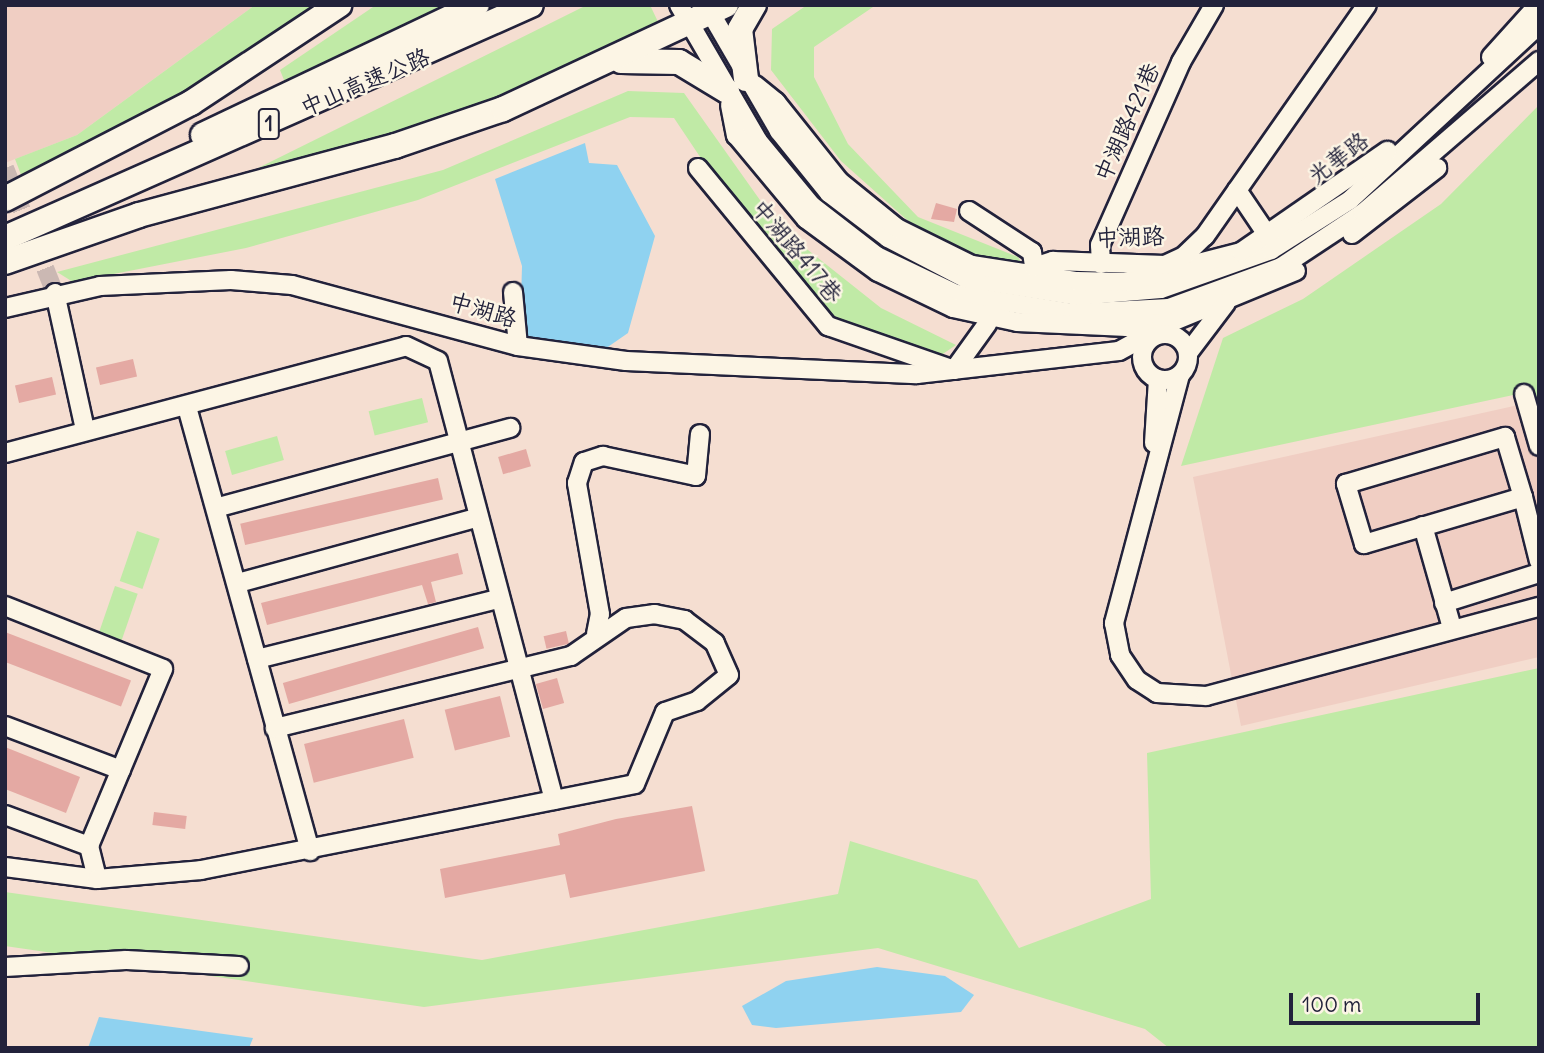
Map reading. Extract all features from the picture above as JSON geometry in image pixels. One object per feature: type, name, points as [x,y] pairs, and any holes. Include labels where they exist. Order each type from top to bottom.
[{"type":"highway","points":[[5,199],[191,103],[339,5]]},
{"type":"highway","name":"中山高速公路","points":[[5,226],[477,5]]},
{"type":"highway","name":"中山高速公路","points":[[5,238],[531,5]]},
{"type":"highway","points":[[606,62],[678,62],[737,85],[740,29],[754,5]]},
{"type":"highway","points":[[5,262],[139,215],[395,146],[503,109],[606,62],[702,10]]},
{"type":"street","name":"中湖路","points":[[969,211],[1032,252],[1034,267],[1053,261],[1165,265],[1184,256],[1237,190],[1367,5]]},
{"type":"street","name":"光華路","points":[[1126,305],[1241,252],[1340,189],[1429,118],[1538,5]]},
{"type":"street","name":"中湖路421巷","points":[[1101,264],[1100,245],[1205,7]]},
{"type":"street","points":[[702,10],[737,85],[812,206],[877,256],[956,294],[1021,309],[1126,305],[1216,295],[1281,267],[1363,213],[1539,61]]},
{"type":"street","name":"光華路","points":[[1126,305],[1258,256],[1350,200],[1539,25]]},
{"type":"street","points":[[737,85],[776,102],[839,181],[897,228],[972,265],[1126,305],[1172,322],[1280,281],[1380,216],[1539,73]]},
{"type":"street","name":"中湖路417巷","points":[[698,168],[828,326],[954,370]]},
{"type":"street","points":[[1237,190],[1268,236]]},
{"type":"street","name":"中湖路","points":[[5,308],[55,293],[164,281],[292,285],[518,346],[626,361],[954,370],[1119,351],[1152,338],[1172,322]]},
{"type":"street","points":[[513,292],[518,346]]},
{"type":"street","points":[[55,293],[85,430]]},
{"type":"street","points":[[1226,303],[1188,353],[1180,375],[1114,623],[1120,655],[1136,680],[1157,693],[1180,698],[1230,689],[1539,607]]},
{"type":"street","points":[[954,370],[987,324]]},
{"type":"street","points":[[1151,485],[1152,376],[1141,358],[1152,338],[1174,335],[1188,353]]},
{"type":"street","points":[[5,453],[85,430],[187,407],[406,346],[438,361],[476,518],[554,800]]},
{"type":"street","points":[[1119,351],[1152,376],[1180,375]]},
{"type":"street","points":[[1524,394],[1539,446]]},
{"type":"street","points":[[187,407],[219,507],[275,728],[310,851]]},
{"type":"street","points":[[219,507],[457,445],[510,428]]},
{"type":"street","points":[[596,634],[600,614],[577,482],[584,462],[603,456],[638,461],[696,476],[700,434]]},
{"type":"street","points":[[1523,497],[1364,544],[1346,484],[1505,437],[1523,497],[1539,561]]},
{"type":"street","points":[[238,583],[476,518]]},
{"type":"street","points":[[1423,526],[1452,628]]},
{"type":"street","points":[[1444,603],[1539,573]]},
{"type":"street","points":[[257,659],[498,599]]},
{"type":"street","points":[[5,606],[163,669],[89,846],[97,879]]},
{"type":"street","points":[[5,867],[97,879],[310,851],[635,784],[665,712],[697,701],[729,676],[715,643],[685,620],[626,618],[596,634],[571,656],[275,728]]},
{"type":"street","points":[[5,726],[121,770]]},
{"type":"street","points":[[5,815],[89,846]]},
{"type":"street","points":[[5,967],[126,960],[239,966]]},
{"type":"shaded area","points":[[5,5],[255,5],[77,135],[5,163]]},
{"type":"shaded area","points":[[1523,404],[1539,461],[1539,657],[1241,726],[1193,477]]},
{"type":"green space","points":[[255,5],[319,5],[211,80],[23,180],[15,159],[77,135]]},
{"type":"green space","points":[[376,5],[444,5],[286,85],[280,70]]},
{"type":"green space","points":[[587,5],[650,5],[659,24],[523,89],[303,165],[258,168]]},
{"type":"green space","points":[[807,5],[876,5],[814,47],[814,77],[848,144],[918,217],[1018,257],[1025,268],[970,256],[916,228],[841,161],[771,70],[772,29]]},
{"type":"green space","points":[[628,91],[684,93],[779,227],[881,308],[956,345],[931,362],[834,322],[747,227],[674,118],[630,117],[418,200],[246,248],[73,282],[57,272],[443,170]]},
{"type":"green space","points":[[1539,105],[1539,432],[1518,394],[1181,466],[1223,338],[1303,299],[1441,204]]},
{"type":"green space","points":[[422,398],[428,422],[375,436],[369,411]]},
{"type":"green space","points":[[277,436],[284,460],[232,475],[225,451]]},
{"type":"green space","points":[[137,531],[160,539],[142,589],[120,581]]},
{"type":"green space","points":[[115,586],[138,594],[120,645],[97,637]]},
{"type":"green space","points":[[1539,668],[1539,1048],[1169,1048],[1145,1029],[878,948],[424,1007],[5,946],[5,892],[482,960],[838,894],[850,841],[977,880],[1019,948],[1151,899],[1147,753]]},
{"type":"water","points":[[585,143],[589,163],[617,165],[655,236],[628,333],[602,351],[520,337],[522,266],[495,179]]},
{"type":"water","points":[[877,967],[945,976],[974,995],[961,1012],[776,1028],[752,1025],[742,1006],[786,981]]},
{"type":"water","points":[[99,1017],[253,1038],[249,1048],[88,1048]]},
{"type":"building","points":[[936,203],[957,209],[954,222],[931,219]]},
{"type":"building","points":[[133,359],[137,377],[100,385],[96,368]]},
{"type":"building","points":[[52,377],[56,395],[19,403],[15,386]]},
{"type":"building","points":[[526,449],[531,466],[503,474],[498,457]]},
{"type":"building","points":[[438,478],[443,499],[245,545],[240,524]]},
{"type":"building","points":[[458,553],[463,574],[431,582],[436,602],[428,604],[422,585],[267,625],[261,603]]},
{"type":"building","points":[[478,627],[484,648],[289,704],[283,683]]},
{"type":"building","points":[[566,631],[569,644],[547,649],[544,636]]},
{"type":"building","points":[[5,632],[131,680],[121,707],[5,662]]},
{"type":"building","points":[[557,678],[564,703],[543,709],[536,684]]},
{"type":"building","points":[[500,696],[510,737],[455,751],[445,710]]},
{"type":"building","points":[[404,719],[414,758],[314,783],[304,744]]},
{"type":"building","points":[[5,747],[80,777],[66,813],[5,789]]},
{"type":"building","points":[[692,806],[705,871],[570,898],[565,874],[445,898],[440,869],[560,845],[558,834],[616,819]]},
{"type":"building","points":[[154,812],[187,816],[185,829],[152,825]]},
{"type":"tunnel","points":[[5,168],[55,293]]}]
